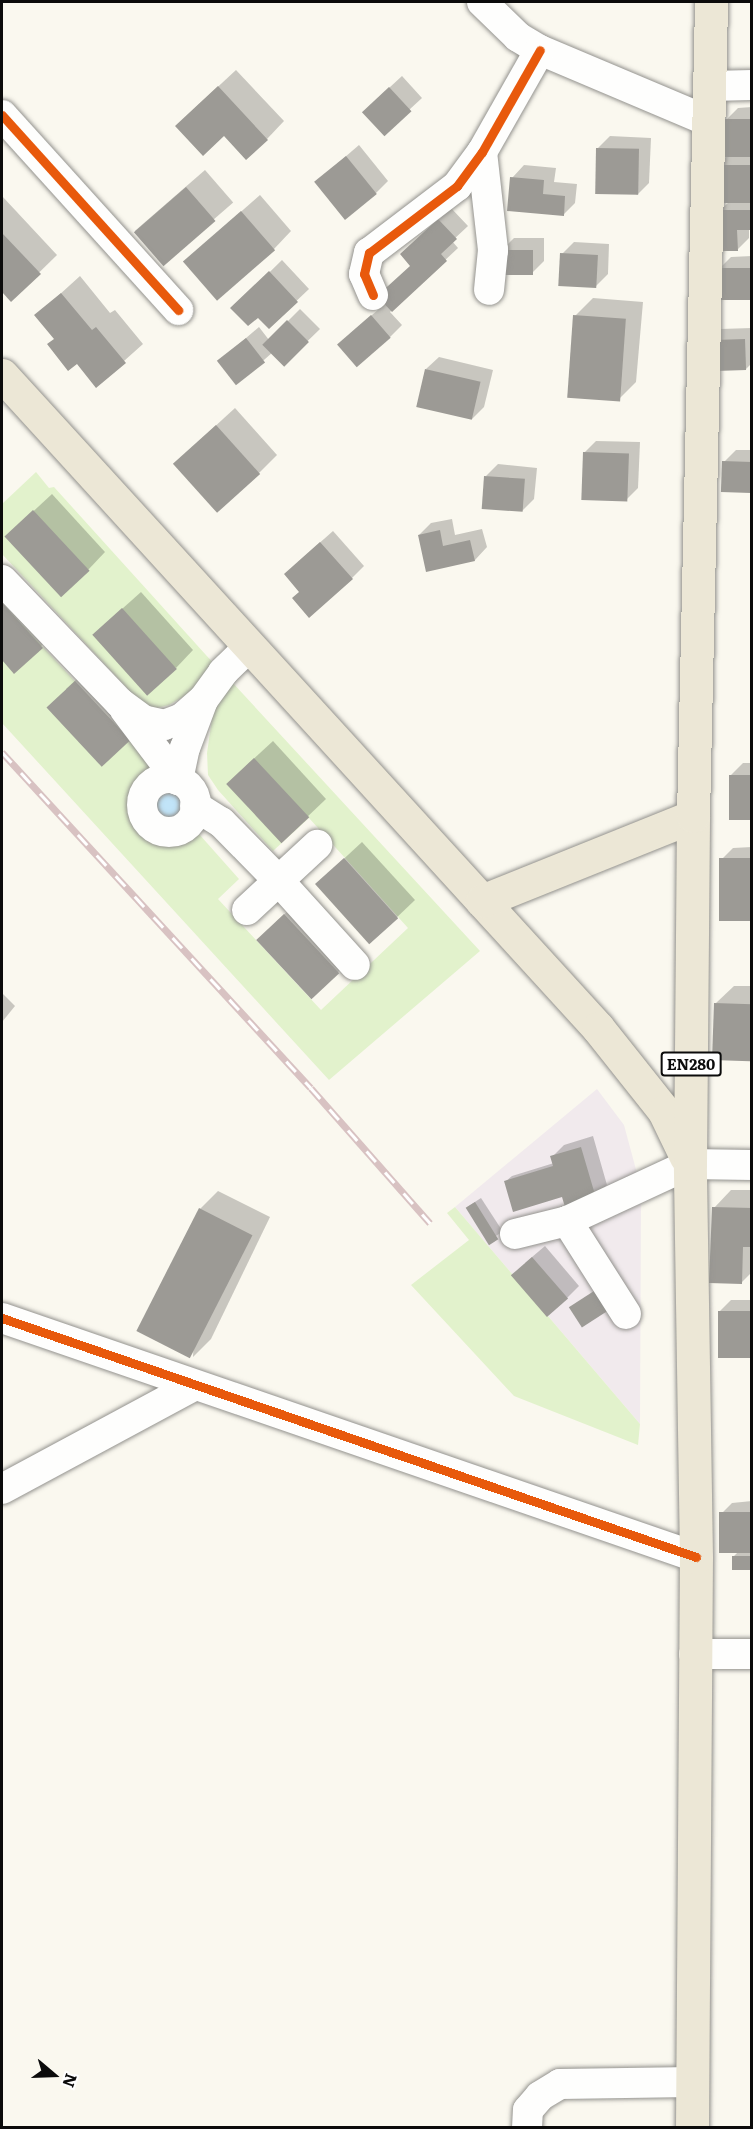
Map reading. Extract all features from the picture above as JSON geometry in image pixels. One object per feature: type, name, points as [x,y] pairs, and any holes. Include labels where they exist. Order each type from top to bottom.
[{"type":"main road","name":"EN280","points":[[692,2127],[696,1557],[690,1164],[693,816],[711,2]]},
{"type":"main road","points":[[2,375],[598,1028],[664,1111],[690,1164]]},
{"type":"main road","points":[[482,901],[693,816]]},
{"type":"street","points":[[482,2],[499,21],[540,50],[708,121]]},
{"type":"street","points":[[373,295],[364,274],[369,253],[450,194],[482,152],[540,50]]},
{"type":"street","points":[[710,86],[752,85]]},
{"type":"street","points":[[2,115],[178,310]]},
{"type":"street","points":[[482,152],[493,250],[489,290]]},
{"type":"street","points":[[2,580],[120,703],[178,780],[191,790],[195,806],[189,823],[182,828],[164,831],[149,823],[142,806],[147,789],[160,779],[178,780]]},
{"type":"street","points":[[120,703],[143,720],[164,724],[182,718],[203,700],[223,672],[250,646]]},
{"type":"street","points":[[178,780],[185,748],[203,700]]},
{"type":"street","points":[[195,806],[221,822],[279,881],[355,965]]},
{"type":"street","points":[[247,910],[317,845]]},
{"type":"street","points":[[515,1234],[567,1221],[690,1164],[752,1164]]},
{"type":"street","points":[[567,1221],[627,1314]]},
{"type":"street","points":[[2,1318],[696,1557]]},
{"type":"street","points":[[2,1489],[195,1384]]},
{"type":"street","points":[[694,1654],[752,1654]]},
{"type":"street","points":[[527,2127],[528,2110],[540,2096],[560,2084],[692,2082]]},
{"type":"shaded area","points":[[597,1089],[624,1125],[638,1177],[641,1206],[640,1424],[455,1207]]},
{"type":"green space","points":[[36,472],[49,488],[54,487],[215,665],[190,693],[169,705],[157,708],[143,705],[2,554],[2,504]]},
{"type":"green space","points":[[2,603],[154,766],[140,777],[132,791],[129,807],[133,824],[142,836],[169,846],[185,843],[199,834],[239,879],[218,899],[321,1010],[408,928],[309,818],[273,851],[218,790],[208,775],[207,753],[214,705],[231,681],[480,951],[329,1080],[2,723]]},
{"type":"green space","points":[[455,1207],[640,1424],[638,1445],[514,1396],[411,1285],[469,1240],[447,1213]]},
{"type":"water","points":[[169,793],[179,796],[182,806],[179,816],[169,819],[159,816],[156,806],[159,796]]},
{"type":"building","points":[[218,86],[268,140],[246,160],[224,136],[203,156],[175,126]]},
{"type":"building","points":[[389,87],[412,111],[384,136],[362,112]]},
{"type":"building","points":[[724,119],[752,119],[752,157],[724,157]]},
{"type":"building","points":[[596,148],[639,149],[638,195],[595,194]]},
{"type":"building","points":[[346,156],[377,194],[345,220],[314,182]]},
{"type":"building","points":[[716,165],[752,165],[752,203],[716,203]]},
{"type":"building","points":[[510,177],[544,180],[543,194],[565,196],[564,216],[507,211]]},
{"type":"building","points":[[186,187],[216,221],[163,266],[134,232]]},
{"type":"building","points":[[719,210],[752,210],[752,230],[737,230],[738,251],[719,251]]},
{"type":"building","points":[[241,211],[275,250],[217,301],[183,262]]},
{"type":"building","points":[[438,219],[457,239],[441,254],[447,261],[392,312],[377,296],[410,266],[400,254]]},
{"type":"building","points":[[2,233],[41,274],[11,302],[2,292]]},
{"type":"building","points":[[501,250],[533,250],[533,275],[501,275]]},
{"type":"building","points":[[560,253],[598,255],[596,288],[558,286]]},
{"type":"building","points":[[718,268],[752,268],[752,300],[718,300]]},
{"type":"building","points":[[269,271],[298,302],[269,329],[258,318],[248,326],[230,308]]},
{"type":"building","points":[[61,293],[92,330],[96,327],[126,363],[96,388],[77,364],[68,371],[47,344],[54,339],[34,315]]},
{"type":"building","points":[[371,315],[391,338],[357,367],[337,345]]},
{"type":"building","points":[[573,315],[626,319],[620,401],[567,398]]},
{"type":"building","points":[[287,320],[309,342],[284,367],[262,345]]},
{"type":"building","points":[[246,338],[265,362],[236,385],[217,361]]},
{"type":"building","points":[[745,339],[746,370],[708,371],[707,340]]},
{"type":"building","points":[[425,369],[481,382],[472,420],[416,407]]},
{"type":"building","points":[[216,425],[260,474],[217,513],[173,464]]},
{"type":"building","points":[[583,452],[629,454],[627,502],[581,500]]},
{"type":"building","points":[[722,461],[752,462],[751,493],[721,492]]},
{"type":"building","points":[[484,476],[525,479],[523,512],[482,509]]},
{"type":"building","points":[[33,510],[90,571],[61,597],[4,537]]},
{"type":"building","points":[[440,530],[443,546],[470,540],[475,561],[426,572],[418,535]]},
{"type":"building","points":[[320,542],[353,579],[309,618],[292,598],[299,592],[284,574]]},
{"type":"building","points":[[2,603],[43,648],[14,674],[2,660]]},
{"type":"building","points":[[122,608],[177,669],[147,696],[92,635]]},
{"type":"building","points":[[75,681],[130,740],[102,767],[46,708]]},
{"type":"building","points":[[254,758],[309,817],[281,843],[226,784]]},
{"type":"building","points":[[729,775],[752,775],[752,820],[729,820]]},
{"type":"building","points":[[344,858],[398,918],[369,944],[315,884]]},
{"type":"building","points":[[719,858],[752,858],[752,921],[719,921]]},
{"type":"building","points":[[284,914],[339,973],[311,999],[256,940]]},
{"type":"building","points":[[714,1003],[752,1004],[750,1061],[712,1060]]},
{"type":"building","points":[[581,1147],[596,1198],[565,1207],[562,1197],[513,1212],[504,1181],[553,1166],[550,1156]]},
{"type":"building","points":[[475,1202],[498,1239],[489,1245],[466,1208]]},
{"type":"building","points":[[712,1207],[752,1208],[752,1247],[743,1247],[742,1284],[709,1283]]},
{"type":"building","points":[[199,1208],[252,1235],[190,1358],[136,1331]]},
{"type":"building","points":[[532,1257],[568,1299],[547,1317],[511,1275]]},
{"type":"building","points":[[594,1291],[607,1311],[582,1327],[569,1307]]},
{"type":"building","points":[[718,1311],[752,1311],[752,1358],[718,1358]]},
{"type":"building","points":[[719,1512],[752,1512],[752,1553],[719,1553]]},
{"type":"building","points":[[732,1556],[752,1556],[752,1570],[732,1570]]},
{"type":"railway","points":[[2,752],[311,1088],[430,1223]]},
{"type":"cycle path","points":[[373,295],[364,274],[369,253],[457,186],[482,152],[540,50]]},
{"type":"cycle path","points":[[2,115],[178,310]]},
{"type":"cycle path","points":[[2,1318],[696,1557]]}]
